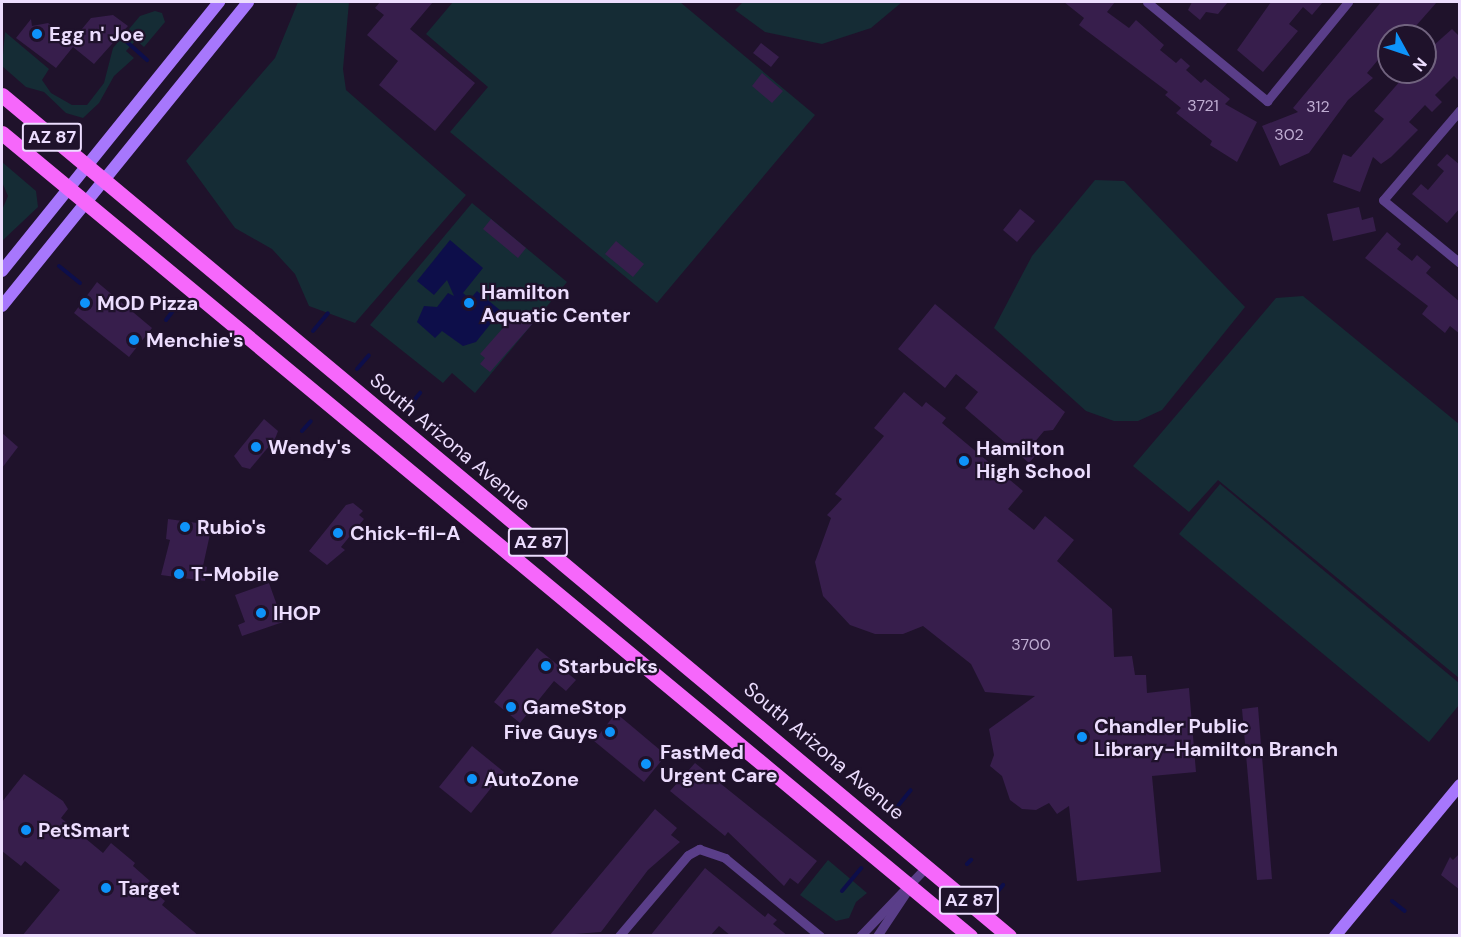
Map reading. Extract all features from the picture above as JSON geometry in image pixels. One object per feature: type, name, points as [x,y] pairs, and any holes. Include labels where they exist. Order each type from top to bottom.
[{"type":"main road","points":[[2,271],[219,2]]},
{"type":"main road","points":[[2,306],[248,2]]},
{"type":"main road","name":"South Arizona Avenue","points":[[2,95],[928,865],[1010,936]]},
{"type":"main road","name":"AZ 87","points":[[2,133],[970,936]]},
{"type":"main road","points":[[1335,936],[1457,787]]},
{"type":"street","points":[[1147,2],[1267,101],[1348,2]]},
{"type":"street","points":[[1460,110],[1383,200],[1460,263]]},
{"type":"street","points":[[619,936],[688,855],[699,849],[726,858],[820,936]]},
{"type":"street","points":[[878,936],[910,885],[928,865]]},
{"type":"street","points":[[860,936],[890,900],[910,885]]},
{"type":"shaded area","points":[[298,2],[349,2],[343,69],[346,90],[466,195],[355,323],[309,306],[295,274],[272,249],[235,228],[186,161],[275,58]]},
{"type":"shaded area","points":[[453,2],[680,2],[815,115],[657,303],[450,132],[488,87],[426,34]]},
{"type":"shaded area","points":[[743,2],[902,2],[871,28],[822,44],[765,32],[735,10]]},
{"type":"shaded area","points":[[155,11],[162,13],[165,22],[144,47],[136,40],[126,51],[134,58],[114,76],[99,103],[83,118],[66,113],[44,92],[26,87],[2,66],[5,32],[49,69],[42,80],[51,93],[72,105],[87,105],[104,83],[113,48],[140,16]]},
{"type":"shaded area","points":[[2,162],[36,191],[38,207],[2,241],[2,210],[8,196],[2,182]]},
{"type":"shaded area","points":[[1095,180],[1124,181],[1245,307],[1162,410],[1138,421],[1114,421],[1086,411],[994,328],[1032,256]]},
{"type":"shaded area","name":"Hamilton Aquatic Center","points":[[472,203],[567,282],[475,393],[452,373],[443,383],[370,325]]},
{"type":"shaded area","points":[[450,240],[483,268],[463,293],[470,299],[477,291],[501,311],[476,342],[463,346],[442,331],[435,338],[417,322],[424,306],[437,307],[448,293],[454,296],[447,280],[434,295],[417,281]]},
{"type":"shaded area","points":[[1303,296],[1459,424],[1459,678],[1218,480],[1189,512],[1133,466],[1276,298]]},
{"type":"shaded area","points":[[1220,484],[1459,683],[1459,705],[1429,742],[1179,534]]},
{"type":"shaded area","points":[[828,860],[867,893],[856,902],[849,918],[836,921],[800,895]]},
{"type":"building","points":[[380,2],[433,2],[410,29],[475,83],[435,131],[379,85],[398,61],[367,35],[384,15],[375,8]]},
{"type":"building","points":[[1064,2],[1115,2],[1107,12],[1129,28],[1136,20],[1164,45],[1160,50],[1176,63],[1181,58],[1190,66],[1186,70],[1201,83],[1205,79],[1230,99],[1225,104],[1257,122],[1237,162],[1210,145],[1212,141],[1176,113],[1181,108],[1165,95],[1168,92],[1079,25],[1084,18]]},
{"type":"building","points":[[1192,2],[1228,2],[1218,14],[1206,12],[1200,20],[1188,10]]},
{"type":"building","points":[[1271,2],[1323,2],[1312,15],[1303,7],[1289,24],[1298,31],[1263,72],[1237,50]]},
{"type":"building","points":[[1381,2],[1437,2],[1418,24],[1377,24],[1377,61],[1367,73],[1373,78],[1348,100],[1309,153],[1280,166],[1262,126],[1298,112],[1293,108]]},
{"type":"building","points":[[113,15],[128,26],[94,64],[73,47],[56,68],[16,38],[31,19],[32,26],[48,23],[72,41],[91,18]]},
{"type":"building","points":[[1452,29],[1460,37],[1460,82],[1454,76],[1435,95],[1442,102],[1432,112],[1425,105],[1409,122],[1418,130],[1391,157],[1381,164],[1373,157],[1360,192],[1333,182],[1343,154],[1351,157],[1384,119],[1374,111],[1398,84],[1437,84],[1437,42]]},
{"type":"building","points":[[761,43],[779,57],[771,67],[753,53]]},
{"type":"building","points":[[762,73],[783,91],[772,103],[752,86]]},
{"type":"building","points":[[1447,154],[1460,165],[1460,208],[1447,223],[1412,194],[1421,184],[1428,190],[1444,171],[1437,165]]},
{"type":"building","points":[[1359,207],[1362,220],[1373,217],[1376,231],[1333,241],[1327,214]]},
{"type":"building","points":[[1020,209],[1035,221],[1017,242],[1003,230]]},
{"type":"building","points":[[491,219],[526,248],[518,258],[483,229]]},
{"type":"building","points":[[1387,232],[1401,244],[1397,249],[1412,261],[1417,255],[1431,267],[1426,273],[1460,302],[1460,334],[1450,326],[1445,333],[1422,314],[1428,306],[1365,258]]},
{"type":"building","points":[[616,241],[644,264],[633,277],[605,254]]},
{"type":"building","points":[[97,282],[152,328],[129,357],[74,313]]},
{"type":"building","points":[[935,304],[1065,412],[1053,430],[1044,431],[1033,444],[1040,450],[1029,463],[965,408],[978,392],[956,374],[945,388],[898,349]]},
{"type":"building","points":[[518,311],[535,321],[490,372],[480,364],[485,358],[480,354]]},
{"type":"building","name":"Hamilton High School","points":[[904,392],[922,407],[926,402],[946,418],[942,423],[1023,491],[1008,509],[1034,530],[1045,516],[1074,540],[1057,561],[1112,609],[1114,657],[1132,656],[1135,675],[1146,675],[1147,693],[1189,688],[1196,772],[1152,776],[1161,872],[1077,881],[1069,806],[1057,814],[1049,803],[1036,810],[1022,809],[1010,800],[1002,776],[990,766],[994,755],[989,729],[1035,696],[985,692],[971,664],[923,626],[903,634],[875,634],[850,625],[823,596],[815,562],[831,518],[827,515],[842,499],[835,494],[884,436],[874,428]]},
{"type":"building","points":[[264,419],[278,431],[275,439],[250,469],[242,467],[234,456]]},
{"type":"building","points":[[2,433],[18,447],[2,468]]},
{"type":"building","name":"Chick-fil-A","points":[[353,503],[363,511],[359,515],[364,519],[341,547],[345,550],[327,565],[309,551],[346,505]]},
{"type":"building","points":[[168,519],[212,525],[203,566],[207,567],[205,581],[161,575],[170,540],[166,539]]},
{"type":"building","name":"IHOP","points":[[269,583],[283,622],[242,636],[238,625],[245,622],[235,595]]},
{"type":"building","points":[[537,648],[576,680],[566,691],[554,681],[520,723],[494,702]]},
{"type":"building","points":[[1258,707],[1272,879],[1257,880],[1242,709]]},
{"type":"building","points":[[616,713],[666,755],[644,782],[594,741]]},
{"type":"building","name":"AutoZone","points":[[472,746],[504,772],[471,813],[439,787]]},
{"type":"building","points":[[695,763],[817,861],[798,884],[790,878],[784,886],[728,832],[725,836],[670,791]]},
{"type":"building","points":[[24,774],[63,801],[68,809],[61,818],[103,853],[111,843],[135,863],[133,866],[150,881],[146,885],[165,901],[162,905],[199,936],[22,936],[60,890],[25,861],[21,866],[2,851],[2,802]]},
{"type":"building","points":[[655,809],[677,828],[671,835],[680,842],[648,870],[601,932],[549,936]]},
{"type":"building","points":[[1460,853],[1460,890],[1441,875],[1450,857],[1453,860]]},
{"type":"building","points":[[705,868],[765,917],[768,913],[777,920],[773,924],[788,936],[731,936],[719,926],[710,936],[650,936]]},
{"type":"waterway","points":[[127,42],[147,60]]},
{"type":"waterway","points":[[59,266],[80,283]]},
{"type":"waterway","points":[[166,320],[175,308]]},
{"type":"waterway","points":[[313,331],[328,313]]},
{"type":"waterway","points":[[357,369],[369,355]]},
{"type":"waterway","points":[[407,409],[420,393]]},
{"type":"waterway","points":[[302,431],[311,421]]},
{"type":"waterway","points":[[893,812],[911,790]]},
{"type":"waterway","points":[[967,864],[971,860]]},
{"type":"waterway","points":[[842,891],[861,868]]},
{"type":"waterway","points":[[998,891],[1003,885]]},
{"type":"waterway","points":[[1392,901],[1405,911]]},
{"type":"place","name":"Egg n' Joe","points":[[37,34]]},
{"type":"place","name":"MOD Pizza","points":[[85,303]]},
{"type":"place","name":"Hamilton Aquatic Center","points":[[469,303]]},
{"type":"place","name":"Menchie's","points":[[134,340]]},
{"type":"place","name":"Wendy's","points":[[256,447]]},
{"type":"place","name":"Hamilton High School","points":[[964,461]]},
{"type":"place","name":"Rubio's","points":[[185,527]]},
{"type":"place","name":"Chick-fil-A","points":[[338,533]]},
{"type":"place","name":"T-Mobile","points":[[179,574]]},
{"type":"place","name":"IHOP","points":[[261,613]]},
{"type":"place","name":"Starbucks","points":[[546,666]]},
{"type":"place","name":"GameStop","points":[[511,707]]},
{"type":"place","name":"Five Guys","points":[[610,732]]},
{"type":"place","name":"Chandler Public Library-Hamilton Branch","points":[[1082,737]]},
{"type":"place","name":"FastMed Urgent Care","points":[[646,764]]},
{"type":"place","name":"AutoZone","points":[[472,779]]},
{"type":"place","name":"PetSmart","points":[[26,830]]},
{"type":"place","name":"Target","points":[[106,888]]}]
